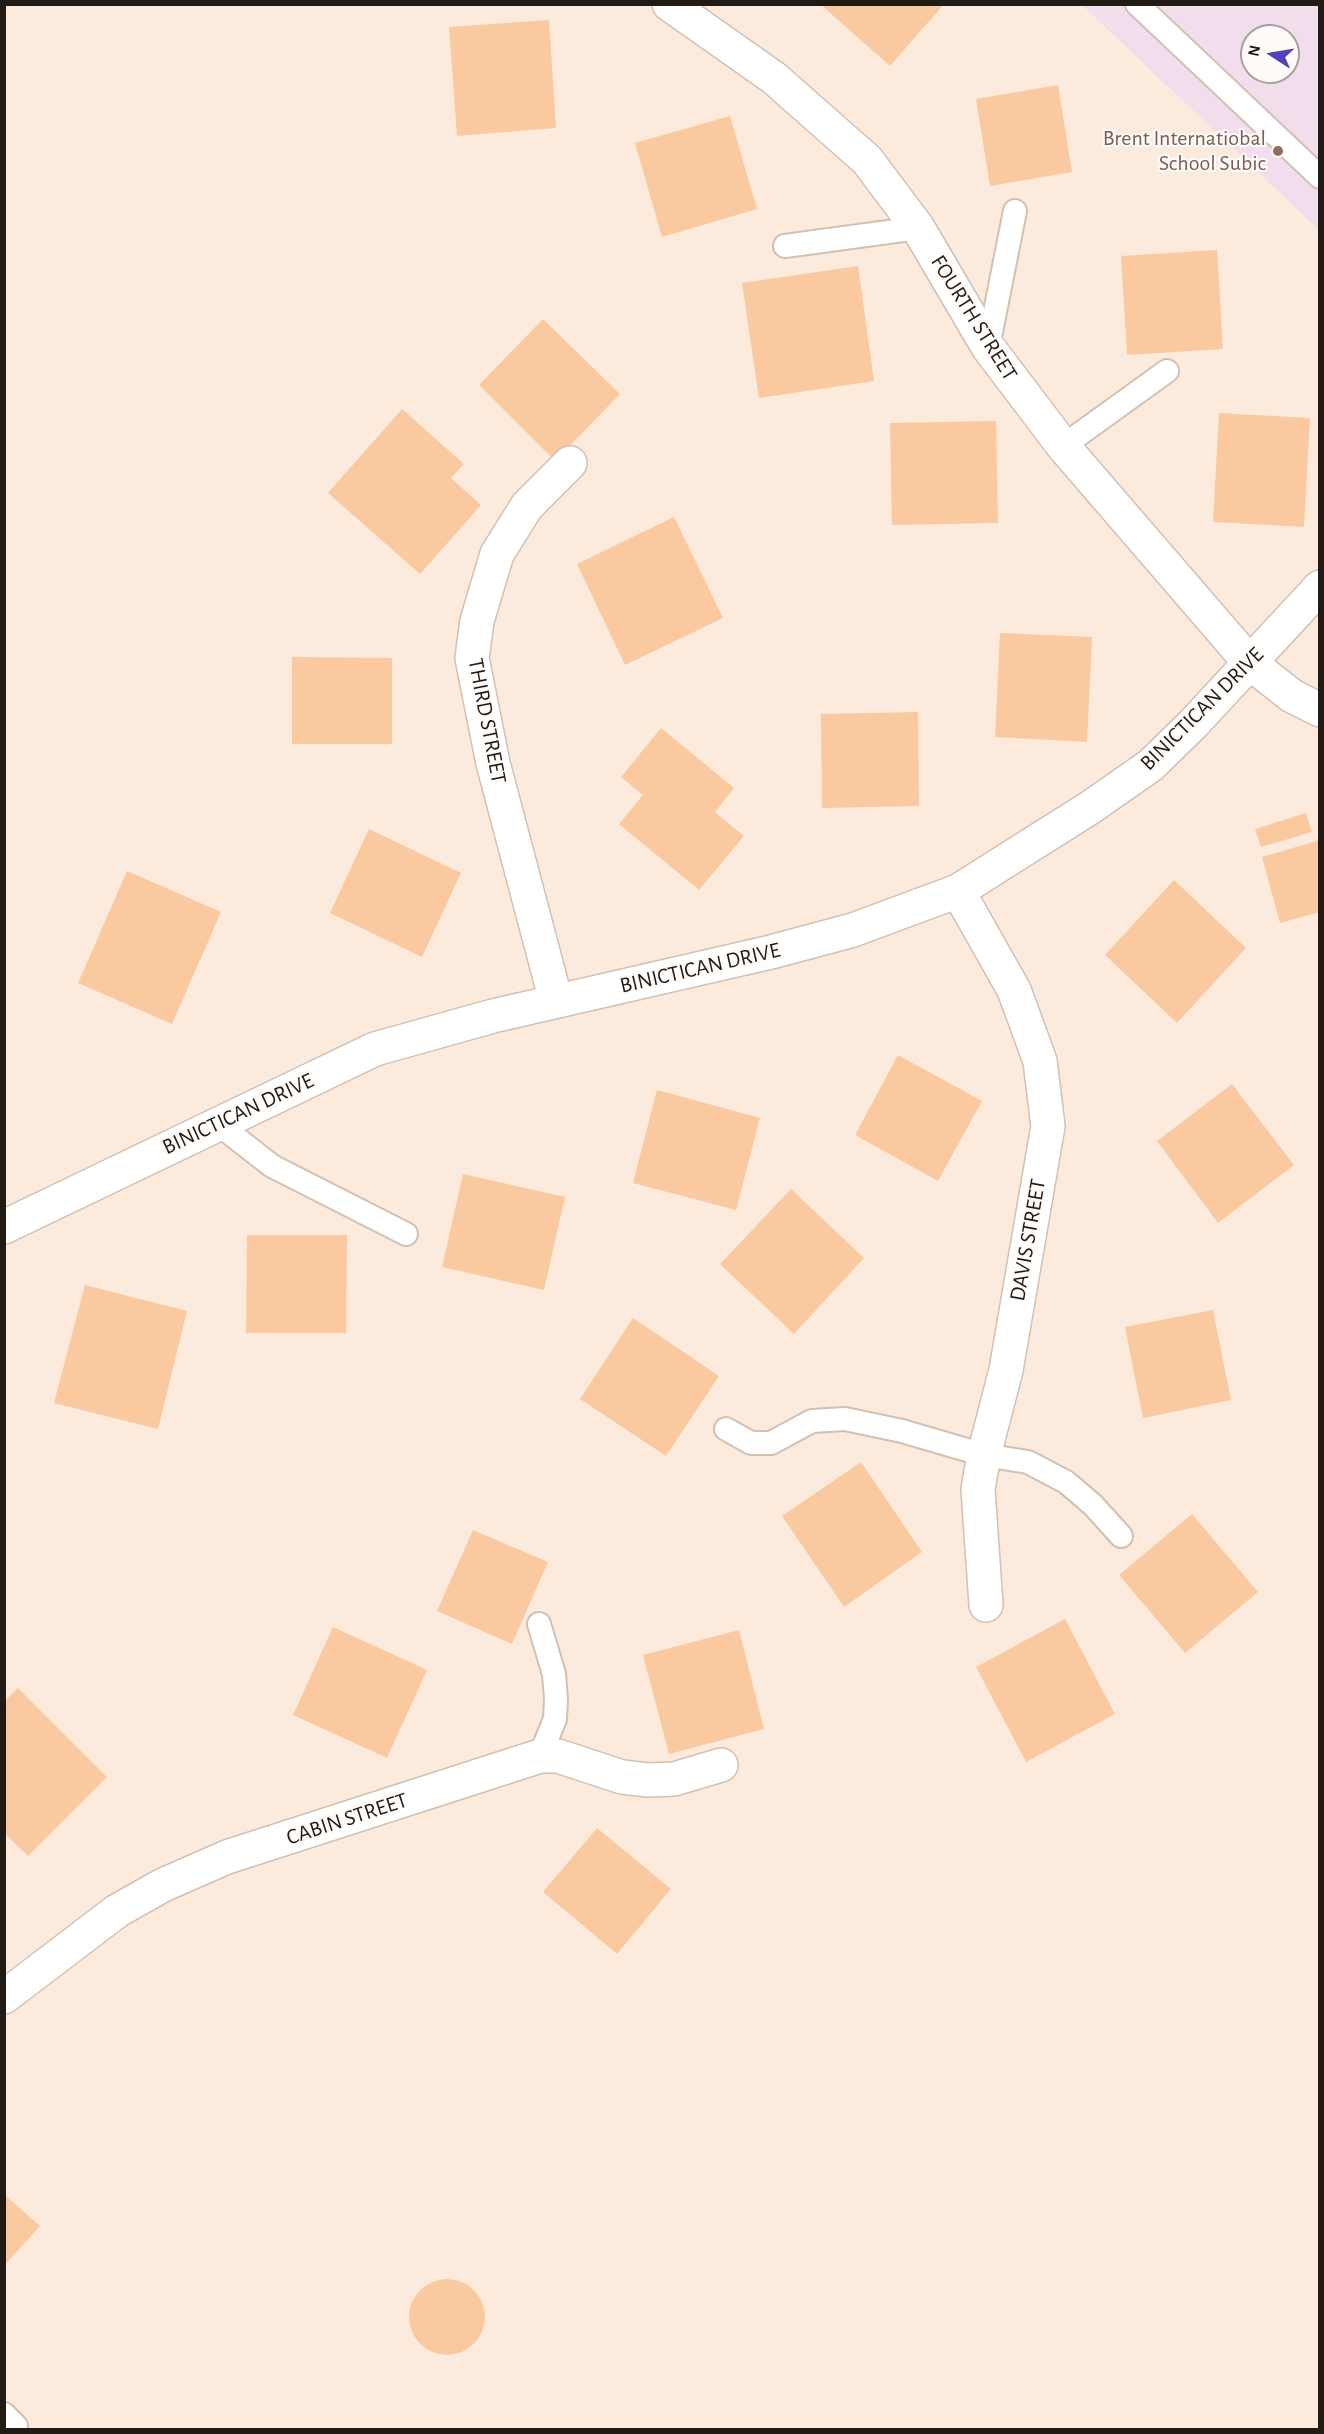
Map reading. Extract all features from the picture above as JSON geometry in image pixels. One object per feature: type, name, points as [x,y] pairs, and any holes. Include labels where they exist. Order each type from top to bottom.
[{"type":"street","name":"FOURTH STREET","points":[[669,4],[774,78],[867,160],[918,228],[988,347],[1063,446],[1250,663],[1292,696],[1320,711]]},
{"type":"street","name":"THIRD STREET","points":[[556,1000],[493,763],[472,658],[477,621],[497,554],[527,506],[570,463]]},
{"type":"street","name":"BINICTICAN DRIVE","points":[[4,1227],[375,1049],[556,1000],[771,952],[853,930],[958,891],[1091,807],[1151,765],[1193,724],[1320,587]]},
{"type":"street","name":"DAVIS STREET","points":[[958,891],[1014,990],[1040,1061],[1048,1126],[1006,1370],[978,1488],[986,1605]]},
{"type":"street","name":"CABIN STREET","points":[[11,1981],[117,1911],[163,1885],[226,1857],[540,1756],[558,1756],[622,1777],[648,1780],[674,1779],[721,1765]]},
{"type":"lane","points":[[1137,4],[1320,177]]},
{"type":"lane","points":[[988,347],[1015,211]]},
{"type":"lane","points":[[785,246],[918,228]]},
{"type":"lane","points":[[1063,446],[1167,371]]},
{"type":"lane","points":[[224,1121],[231,1134],[272,1166],[406,1234]]},
{"type":"lane","points":[[726,1429],[751,1443],[771,1443],[812,1421],[845,1419],[902,1431],[984,1455],[1028,1462],[1066,1482],[1093,1505],[1120,1536]]},
{"type":"lane","points":[[539,1624],[554,1674],[556,1699],[555,1719],[540,1756]]},
{"type":"shaded area","name":"Brent Internatiobal School Subic","points":[[1082,5],[1319,5],[1319,230]]},
{"type":"building","points":[[820,4],[944,4],[890,66]]},
{"type":"building","points":[[549,20],[556,128],[457,136],[449,27]]},
{"type":"building","points":[[1058,85],[1072,172],[990,186],[976,99]]},
{"type":"building","points":[[730,116],[757,209],[662,237],[635,143]]},
{"type":"building","points":[[1217,250],[1223,349],[1127,355],[1121,256]]},
{"type":"building","points":[[858,266],[874,381],[759,398],[742,283]]},
{"type":"building","points":[[543,319],[620,394],[555,461],[479,385]]},
{"type":"building","points":[[402,409],[464,464],[451,478],[481,505],[420,574],[328,493]]},
{"type":"building","points":[[1219,413],[1310,418],[1304,527],[1213,522]]},
{"type":"building","points":[[996,421],[998,523],[892,525],[890,423]]},
{"type":"building","points":[[674,517],[723,618],[625,665],[577,564]]},
{"type":"building","points":[[1000,633],[1092,637],[1087,742],[995,737]]},
{"type":"building","points":[[292,657],[392,658],[392,744],[292,744]]},
{"type":"building","points":[[918,712],[919,806],[822,808],[821,714]]},
{"type":"building","points":[[661,728],[734,788],[715,812],[744,836],[699,890],[619,824],[643,795],[621,777]]},
{"type":"building","points":[[1306,813],[1312,832],[1261,847],[1255,829]]},
{"type":"building","points":[[369,829],[461,873],[422,957],[330,913]]},
{"type":"building","points":[[1320,840],[1320,912],[1280,923],[1262,857]]},
{"type":"building","points":[[127,871],[221,912],[172,1024],[78,983]]},
{"type":"building","points":[[1174,880],[1246,948],[1177,1023],[1105,955]]},
{"type":"building","points":[[898,1055],[982,1101],[938,1181],[855,1135]]},
{"type":"building","points":[[1232,1084],[1294,1165],[1218,1223],[1157,1141]]},
{"type":"building","points":[[657,1090],[760,1118],[736,1210],[633,1183]]},
{"type":"building","points":[[463,1174],[565,1197],[544,1290],[442,1267]]},
{"type":"building","points":[[791,1189],[864,1258],[794,1334],[720,1264]]},
{"type":"building","points":[[247,1235],[347,1235],[346,1333],[246,1333]]},
{"type":"building","points":[[85,1285],[187,1311],[158,1429],[54,1403]]},
{"type":"building","points":[[1213,1310],[1231,1400],[1143,1418],[1125,1327]]},
{"type":"building","points":[[633,1318],[719,1376],[666,1456],[580,1399]]},
{"type":"building","points":[[861,1462],[922,1552],[844,1607],[782,1516]]},
{"type":"building","points":[[1192,1514],[1258,1592],[1185,1653],[1119,1575]]},
{"type":"building","points":[[473,1530],[548,1562],[512,1644],[437,1611]]},
{"type":"building","points":[[1065,1619],[1115,1714],[1026,1762],[976,1667]]},
{"type":"building","points":[[333,1627],[427,1670],[387,1758],[293,1715]]},
{"type":"building","points":[[739,1630],[764,1729],[669,1754],[643,1655]]},
{"type":"building","points":[[18,1688],[107,1777],[28,1856],[4,1833],[4,1702]]},
{"type":"building","points":[[597,1828],[671,1889],[617,1954],[543,1892]]},
{"type":"building","points":[[4,2194],[40,2226],[4,2266]]},
{"type":"building","points":[[447,2279],[461,2282],[474,2290],[482,2303],[485,2317],[482,2331],[474,2344],[461,2352],[447,2355],[433,2352],[420,2344],[412,2331],[409,2317],[412,2303],[420,2290],[433,2282]]},
{"type":"place","name":"Brent Internatiobal School Subic","points":[[1278,151]]}]
